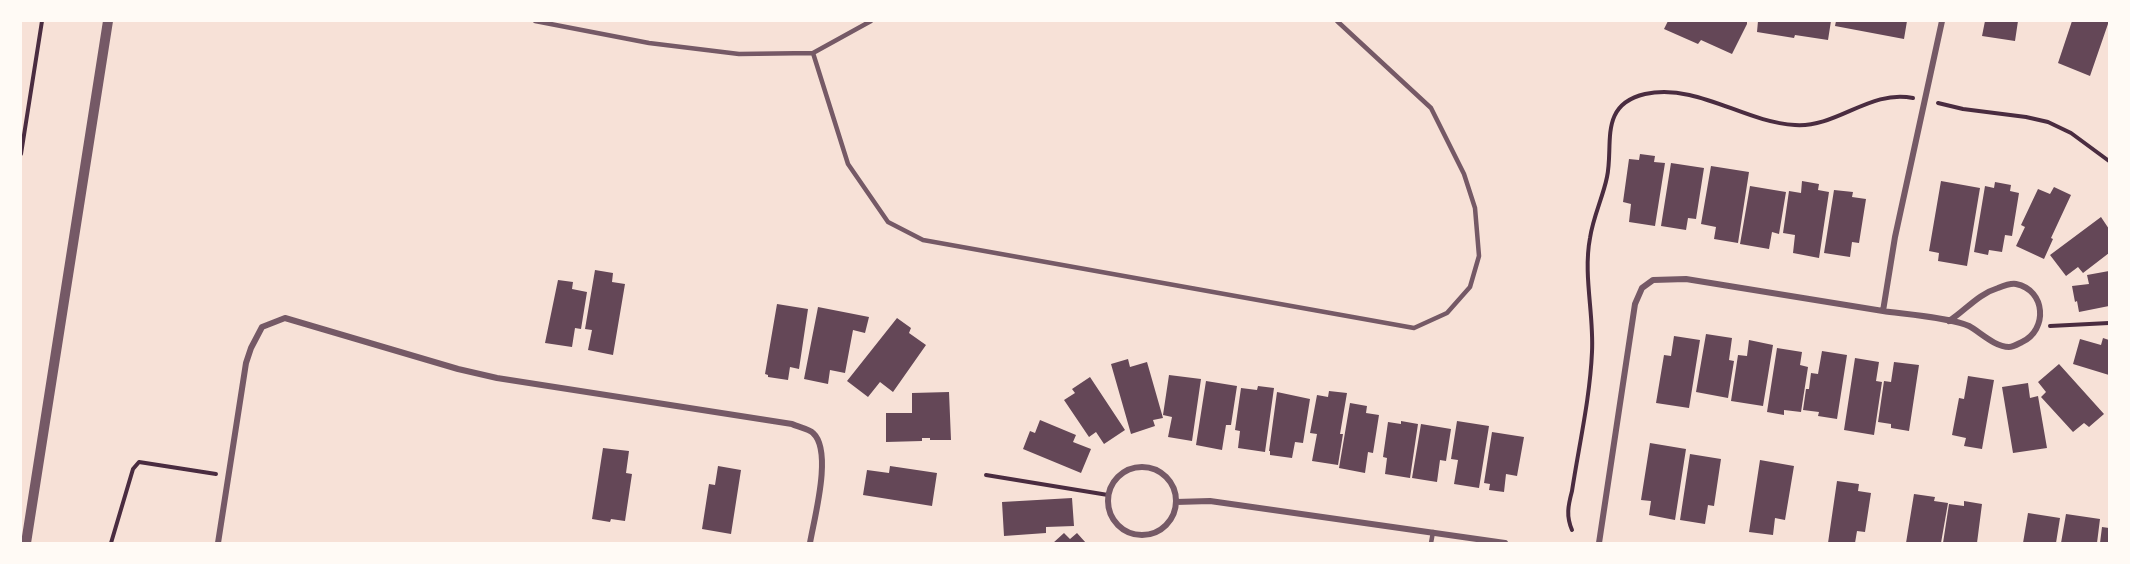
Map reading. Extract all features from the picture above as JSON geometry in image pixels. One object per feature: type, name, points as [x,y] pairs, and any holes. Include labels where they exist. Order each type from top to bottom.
[{"type":"street","points":[[26,543],[108,21]]},
{"type":"street","points":[[1883,311],[1895,237],[1942,21]]},
{"type":"street","points":[[1599,543],[1635,304],[1642,288],[1653,280],[1686,279],[1949,321],[1965,324],[2000,345],[2011,347],[2028,339],[2040,325],[2041,311],[2035,298],[2026,289],[2014,284],[1996,288],[1981,295],[1949,321]]},
{"type":"street","points":[[218,543],[250,348],[262,327],[285,318],[458,369],[497,378],[792,424],[813,433],[822,447],[822,468],[810,543]]},
{"type":"street","points":[[1140,467],[1151,468],[1161,473],[1175,491],[1174,513],[1169,523],[1150,535],[1128,532],[1118,526],[1112,517],[1108,506],[1108,495],[1119,476],[1128,470],[1140,467]]},
{"type":"street","points":[[1176,502],[1210,501],[1505,543]]},
{"type":"lane","points":[[536,21],[551,22],[649,43],[739,54],[813,53],[871,21]]},
{"type":"lane","points":[[813,53],[848,164],[888,222],[922,240],[1414,328],[1447,314],[1470,287],[1479,256],[1475,208],[1464,174],[1431,108],[1337,21]]},
{"type":"lane","points":[[1431,543],[1433,532]]},
{"type":"path","points":[[21,154],[42,21]]},
{"type":"path","points":[[1572,530],[1567,516],[1593,351],[1588,262],[1590,238],[1608,176],[1608,142],[1611,125],[1619,110],[1630,100],[1644,95],[1672,93],[1699,96],[1749,116],[1778,124],[1799,125],[1817,123],[1888,96],[1905,96],[1963,109],[2048,122],[2071,133],[2109,161]]},
{"type":"path","points":[[2040,325],[2109,323]]},
{"type":"path","points":[[111,543],[133,469],[139,462],[228,476]]},
{"type":"path","points":[[986,475],[1108,495]]},
{"type":"building","points":[[1668,21],[1747,21],[1747,24],[1732,54],[1701,40],[1698,44],[1664,29]]},
{"type":"building","points":[[1758,21],[1831,21],[1828,40],[1795,35],[1794,38],[1757,32]]},
{"type":"building","points":[[1836,21],[1907,21],[1904,39],[1835,26]]},
{"type":"building","points":[[1985,21],[2018,21],[2015,41],[1982,36]]},
{"type":"building","points":[[2072,21],[2109,21],[2090,76],[2058,63]]},
{"type":"building","points":[[1640,154],[1655,156],[1654,162],[1665,163],[1655,226],[1629,222],[1631,204],[1623,202],[1629,159],[1639,160]]},
{"type":"building","points":[[1671,163],[1704,168],[1696,219],[1688,218],[1686,230],[1661,226]]},
{"type":"building","points":[[1711,166],[1749,172],[1738,243],[1714,239],[1716,227],[1701,224]]},
{"type":"building","points":[[1802,181],[1819,184],[1818,190],[1829,192],[1819,258],[1793,253],[1795,235],[1783,233],[1789,191],[1801,193]]},
{"type":"building","points":[[1941,181],[1980,188],[1967,266],[1938,261],[1939,253],[1929,251]]},
{"type":"building","points":[[1995,182],[2011,185],[2010,191],[2019,193],[2012,236],[2005,235],[2002,252],[1989,250],[1988,255],[1974,252],[1985,186],[1994,188]]},
{"type":"building","points":[[1750,186],[1786,192],[1779,234],[1772,232],[1769,249],[1740,244]]},
{"type":"building","points":[[2054,187],[2071,195],[2044,259],[2016,246],[2025,227],[2021,225],[2038,189],[2050,194]]},
{"type":"building","points":[[1834,190],[1853,192],[1852,197],[1866,199],[1859,243],[1852,242],[1850,257],[1824,253]]},
{"type":"building","points":[[2101,217],[2109,229],[2109,253],[2083,273],[2078,267],[2066,276],[2050,255]]},
{"type":"building","points":[[595,270],[613,273],[612,282],[625,284],[613,355],[588,350],[592,330],[585,329]]},
{"type":"building","points":[[2109,271],[2109,306],[2079,312],[2072,286],[2089,284],[2087,275]]},
{"type":"building","points":[[558,280],[573,282],[572,289],[587,292],[581,329],[575,328],[572,347],[545,343]]},
{"type":"building","points":[[777,304],[808,309],[799,369],[790,367],[788,380],[768,377],[765,374]]},
{"type":"building","points":[[818,307],[869,317],[865,333],[853,330],[845,373],[830,370],[828,384],[804,379]]},
{"type":"building","points":[[897,318],[911,328],[909,333],[926,345],[893,392],[880,382],[868,397],[847,381]]},
{"type":"building","points":[[1706,334],[1732,338],[1729,360],[1734,361],[1728,398],[1696,392]]},
{"type":"building","points":[[1674,336],[1700,340],[1689,408],[1656,403],[1664,355],[1671,356]]},
{"type":"building","points":[[2103,338],[2109,340],[2109,375],[2073,364],[2080,339],[2101,345]]},
{"type":"building","points":[[1749,340],[1773,345],[1763,406],[1731,401],[1738,355],[1747,356]]},
{"type":"building","points":[[1777,348],[1802,352],[1800,365],[1808,367],[1801,412],[1784,410],[1784,415],[1767,412]]},
{"type":"building","points":[[1822,351],[1847,355],[1837,419],[1818,416],[1819,412],[1803,410],[1811,373],[1818,374]]},
{"type":"building","points":[[1855,358],[1879,362],[1876,381],[1882,382],[1874,435],[1844,430]]},
{"type":"building","points":[[1128,359],[1130,367],[1147,362],[1163,418],[1153,420],[1155,426],[1131,434],[1111,364]]},
{"type":"building","points":[[1894,362],[1919,365],[1909,431],[1891,428],[1891,424],[1878,422],[1884,381],[1891,382]]},
{"type":"building","points":[[2059,364],[2104,414],[2089,427],[2084,423],[2073,432],[2041,397],[2046,392],[2038,382]]},
{"type":"building","points":[[1169,375],[1201,379],[1192,441],[1168,437],[1172,417],[1163,415]]},
{"type":"building","points":[[1968,376],[1994,380],[1982,449],[1964,446],[1966,438],[1952,435],[1959,398],[1964,399]]},
{"type":"building","points":[[1090,377],[1125,430],[1104,444],[1096,432],[1089,437],[1064,400],[1075,393],[1072,389]]},
{"type":"building","points":[[1206,381],[1237,386],[1231,425],[1226,425],[1222,450],[1196,445]]},
{"type":"building","points":[[2028,383],[2030,398],[2038,396],[2047,448],[2013,453],[2002,387]]},
{"type":"building","points":[[1258,386],[1274,388],[1265,452],[1238,448],[1240,431],[1235,430],[1241,388],[1257,390]]},
{"type":"building","points":[[1329,391],[1347,393],[1340,434],[1343,434],[1338,465],[1312,461],[1317,434],[1310,433],[1317,395],[1328,397]]},
{"type":"building","points":[[949,392],[951,440],[922,438],[922,441],[886,442],[886,413],[912,413],[912,393]]},
{"type":"building","points":[[1277,392],[1310,399],[1303,443],[1295,442],[1292,458],[1270,455],[1269,451]]},
{"type":"building","points":[[1350,403],[1367,406],[1366,413],[1379,415],[1373,453],[1368,452],[1365,473],[1339,468]]},
{"type":"building","points":[[1040,420],[1076,435],[1073,442],[1091,449],[1081,473],[1023,449],[1030,431],[1035,433]]},
{"type":"building","points":[[1401,421],[1418,424],[1410,478],[1385,474],[1387,458],[1383,457],[1388,422],[1401,424]]},
{"type":"building","points":[[1457,421],[1489,426],[1479,488],[1454,484],[1458,460],[1451,459]]},
{"type":"building","points":[[1421,424],[1451,429],[1446,461],[1440,460],[1437,482],[1412,478]]},
{"type":"building","points":[[1492,432],[1524,437],[1517,476],[1506,474],[1504,492],[1489,490],[1490,484],[1484,483]]},
{"type":"building","points":[[1650,443],[1686,449],[1675,520],[1649,515],[1651,501],[1641,500]]},
{"type":"building","points":[[603,448],[629,451],[626,473],[632,474],[625,521],[611,519],[610,522],[592,519]]},
{"type":"building","points":[[1690,454],[1721,459],[1714,506],[1708,505],[1705,524],[1680,520]]},
{"type":"building","points":[[1760,460],[1794,466],[1785,520],[1775,518],[1773,535],[1749,532]]},
{"type":"building","points":[[718,466],[741,470],[731,534],[702,529],[709,484],[715,485]]},
{"type":"building","points":[[890,466],[937,473],[932,506],[863,495],[867,470],[889,473]]},
{"type":"building","points":[[1837,481],[1859,484],[1858,491],[1871,493],[1865,532],[1857,531],[1855,543],[1828,543]]},
{"type":"building","points":[[1914,494],[1935,497],[1934,501],[1948,503],[1941,543],[1906,543]]},
{"type":"building","points":[[1072,498],[1074,526],[1046,527],[1046,533],[1004,536],[1002,502]]},
{"type":"building","points":[[1964,501],[1982,504],[1977,543],[1943,543],[1949,504],[1964,506]]},
{"type":"building","points":[[2028,513],[2060,518],[2056,543],[2023,543]]},
{"type":"building","points":[[2066,514],[2100,519],[2097,543],[2061,543]]},
{"type":"building","points":[[2102,527],[2109,528],[2109,543],[2100,543]]},
{"type":"building","points":[[1064,533],[1070,539],[1077,533],[1086,543],[1053,543]]}]
